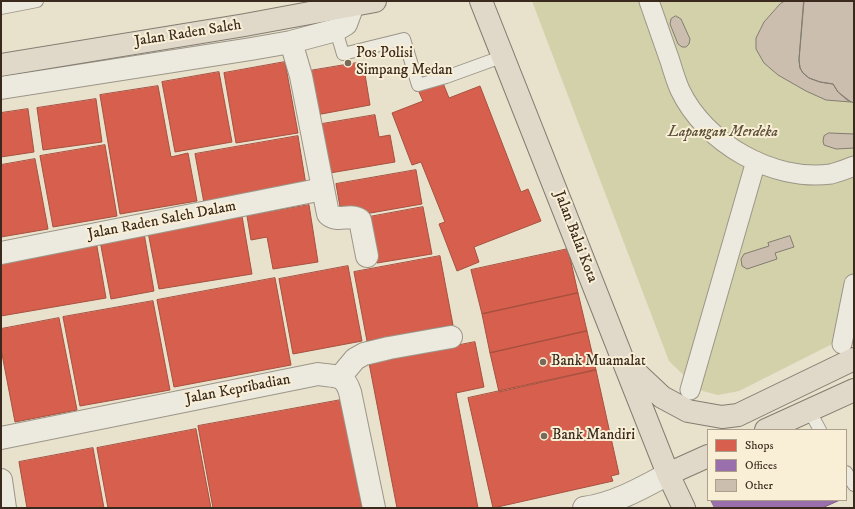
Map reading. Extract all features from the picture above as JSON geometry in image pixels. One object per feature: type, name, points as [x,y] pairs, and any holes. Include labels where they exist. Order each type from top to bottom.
[{"type":"main road","name":"Jalan Raden Saleh","points":[[1,64],[245,25],[375,1]]},
{"type":"main road","name":"Jalan Balai Kota","points":[[481,1],[668,474],[684,508]]},
{"type":"main road","points":[[623,360],[662,397],[688,411],[722,417],[738,415],[848,351]]},
{"type":"main road","points":[[768,429],[854,390]]},
{"type":"main road","points":[[668,474],[707,456]]},
{"type":"street","points":[[649,1],[680,90],[696,116],[722,142],[748,158],[777,170],[804,174],[831,174],[854,166]]},
{"type":"street","points":[[1,88],[291,42],[336,30],[346,24],[353,5]]},
{"type":"street","points":[[245,25],[251,49]]},
{"type":"street","points":[[291,42],[301,76],[328,214],[337,219],[354,218],[360,220],[367,256]]},
{"type":"street","points":[[690,390],[756,161]]},
{"type":"street","name":"Jalan Raden Saleh Dalam","points":[[1,252],[323,189]]},
{"type":"street","points":[[848,351],[854,284]]},
{"type":"street","points":[[374,508],[350,392],[347,384],[340,377],[355,358],[364,354],[389,348],[451,338]]},
{"type":"street","name":"Jalan Kepribadian","points":[[1,438],[318,374],[340,377]]},
{"type":"street","points":[[584,508],[622,497],[668,474]]},
{"type":"street","points":[[1,480],[6,508]]},
{"type":"lane","points":[[1,8],[37,1]]},
{"type":"lane","points":[[336,30],[343,54],[404,39],[418,85],[446,77],[504,56]]},
{"type":"lane","points":[[809,410],[819,429]]},
{"type":"lane","points":[[847,474],[854,485]]},
{"type":"green space","name":"Lapangan Merdeka","points":[[532,1],[854,1],[854,333],[739,391],[718,395],[699,390],[669,361]]},
{"type":"building: Shops","points":[[285,62],[298,133],[236,143],[224,73]]},
{"type":"building: Shops","points":[[363,62],[370,105],[316,115],[309,71]]},
{"type":"building: Shops","points":[[219,72],[232,142],[175,152],[162,82]]},
{"type":"building: Shops","points":[[443,83],[449,98],[480,86],[521,192],[528,189],[541,221],[474,247],[479,262],[457,271],[439,224],[445,222],[421,162],[412,165],[392,113],[423,101],[419,92]]},
{"type":"building: Shops","points":[[158,86],[171,157],[188,153],[197,201],[120,214],[100,95]]},
{"type":"building: Shops","points":[[96,99],[102,142],[43,150],[37,108]]},
{"type":"building: Shops","points":[[28,109],[34,152],[1,157],[1,113]]},
{"type":"building: Shops","points":[[375,115],[379,137],[390,135],[395,162],[324,174],[316,125]]},
{"type":"building: Shops","points":[[298,136],[306,185],[204,203],[195,154]]},
{"type":"building: Shops","points":[[105,145],[117,216],[53,227],[40,156]]},
{"type":"building: Shops","points":[[35,159],[48,229],[1,237],[1,165]]},
{"type":"building: Shops","points":[[416,170],[422,204],[342,218],[336,184]]},
{"type":"building: Shops","points":[[309,205],[318,262],[273,269],[267,237],[251,240],[247,216]]},
{"type":"building: Shops","points":[[423,207],[432,254],[377,263],[369,217]]},
{"type":"building: Shops","points":[[242,216],[252,274],[159,289],[148,232]]},
{"type":"building: Shops","points":[[144,233],[154,291],[111,299],[100,241]]},
{"type":"building: Shops","points":[[96,241],[106,298],[1,316],[1,258]]},
{"type":"building: Shops","points":[[568,249],[578,293],[482,314],[471,270]]},
{"type":"building: Shops","points":[[440,256],[453,325],[367,341],[354,272]]},
{"type":"building: Shops","points":[[348,266],[362,341],[293,354],[279,279]]},
{"type":"building: Shops","points":[[275,278],[291,365],[174,387],[157,300]]},
{"type":"building: Shops","points":[[578,293],[587,331],[490,353],[482,314]]},
{"type":"building: Shops","points":[[153,301],[170,390],[80,406],[63,317]]},
{"type":"building: Shops","points":[[59,318],[77,410],[15,422],[1,349],[1,329]]},
{"type":"building: Shops","name":"Bank Muamalat","points":[[587,331],[596,370],[499,392],[490,353]]},
{"type":"building: Shops","points":[[475,342],[484,387],[456,393],[478,508],[397,508],[369,363]]},
{"type":"building: Shops","name":"Bank Mandiri","points":[[596,370],[619,474],[611,476],[613,481],[493,508],[468,398]]},
{"type":"building: Shops","points":[[341,400],[362,508],[213,508],[198,426]]},
{"type":"building: Shops","points":[[196,429],[211,508],[108,508],[97,448]]},
{"type":"building: Shops","points":[[93,448],[104,508],[27,508],[19,462]]},
{"type":"building: Offices","points":[[712,501],[838,501],[822,508],[715,508]]},
{"type":"building: Other","points":[[785,1],[804,1],[799,60],[800,68],[803,73],[809,78],[820,82],[833,84],[838,92],[851,102],[826,100],[806,91],[778,75],[764,63],[756,49],[756,38],[764,22],[780,4]]},
{"type":"building: Other","points":[[804,1],[854,1],[854,103],[847,100],[838,92],[833,84],[820,82],[809,78],[800,68],[799,60]]},
{"type":"building: Other","points":[[676,16],[681,19],[690,39],[689,44],[686,47],[682,47],[678,44],[670,24],[671,19]]},
{"type":"building: Other","points":[[829,133],[854,134],[854,148],[836,149],[824,145],[824,136]]},
{"type":"building: Other","points":[[790,236],[794,247],[775,253],[777,259],[747,269],[742,266],[741,259],[744,254],[769,246],[768,243]]},
{"type":"place","name":"Pos Polisi Simpang Medan","points":[[348,63]]},
{"type":"place","name":"Bank Muamalat","points":[[543,362]]},
{"type":"place","name":"Bank Mandiri","points":[[544,436]]}]
